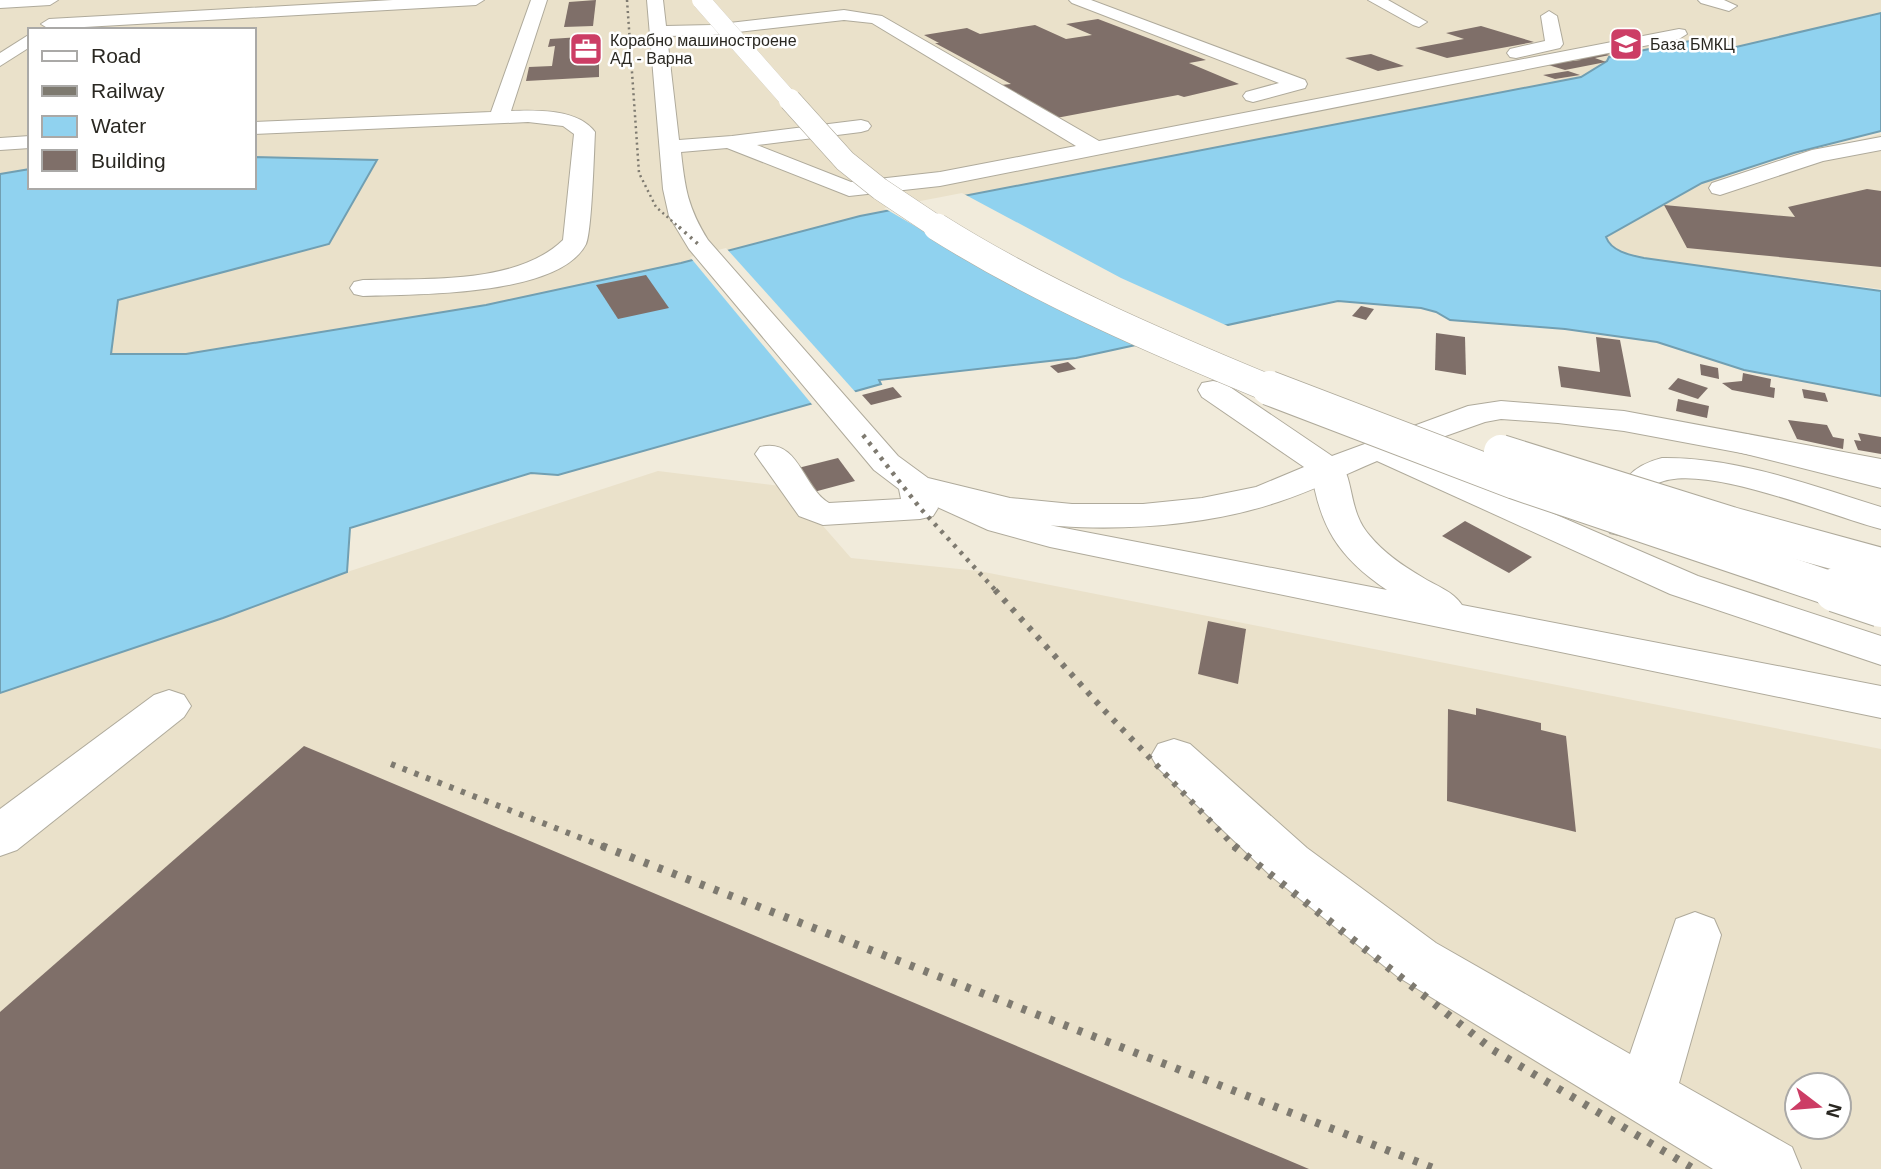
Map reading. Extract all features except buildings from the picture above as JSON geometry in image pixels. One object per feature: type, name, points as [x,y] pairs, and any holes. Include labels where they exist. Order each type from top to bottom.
[{"type":"main road","points":[[0,3],[50,0]]},
{"type":"main road","points":[[46,27],[476,0]]},
{"type":"main road","points":[[499,117],[539,0]]},
{"type":"main road","points":[[654,0],[677,204],[698,244],[886,463],[916,485],[1001,522],[1050,536],[1881,702]]},
{"type":"main road","points":[[659,32],[688,6],[707,0]]},
{"type":"main road","points":[[724,0],[873,156],[936,201],[1015,249],[1090,287],[1207,339],[1371,406],[1523,460],[1731,524],[1881,565]]},
{"type":"main road","points":[[1077,0],[1298,85],[1230,100]]},
{"type":"main road","points":[[1376,0],[1419,22]]},
{"type":"main road","points":[[1706,0],[1728,6]]},
{"type":"main road","points":[[688,6],[843,160],[941,228],[1058,294],[1321,411],[1462,466],[1619,521],[1881,605]]},
{"type":"main road","points":[[46,27],[71,8]]},
{"type":"main road","points":[[659,32],[712,30],[865,8],[876,19],[1096,148]]},
{"type":"main road","points":[[1480,72],[1519,51],[1555,44],[1549,16]]},
{"type":"main road","points":[[729,142],[849,189],[940,179],[1679,34]]},
{"type":"main road","points":[[0,61],[28,40]]},
{"type":"main road","points":[[256,128],[550,117],[568,121],[585,132],[575,242],[569,251],[540,268],[500,279],[363,288]]},
{"type":"main road","points":[[670,147],[861,126]]},
{"type":"main road","points":[[1069,133],[1096,127]]},
{"type":"main road","points":[[0,144],[28,142]]},
{"type":"main road","points":[[1720,188],[1820,155],[1857,150],[1881,143]]},
{"type":"main road","points":[[1857,150],[1881,160]]},
{"type":"main road","points":[[1213,390],[1328,468],[1338,516],[1361,549],[1415,590],[1466,615],[1510,629]]},
{"type":"main road","points":[[916,485],[1009,509],[1112,517],[1189,511],[1266,495],[1377,449],[1479,413],[1502,410],[1592,417],[1881,469]]},
{"type":"main road","points":[[1746,444],[1881,478]]},
{"type":"main road","points":[[1377,449],[1684,586],[1881,651]]},
{"type":"main road","points":[[772,454],[812,508],[823,514],[920,508],[916,485]]},
{"type":"main road","points":[[1611,552],[1645,476],[1668,466],[1696,467],[1866,514],[1841,639]]},
{"type":"main road","points":[[1745,606],[1781,489]]},
{"type":"main road","points":[[0,836],[169,706]]},
{"type":"main road","points":[[1174,756],[1289,862],[1416,960],[1770,1169]]},
{"type":"main road","points":[[1646,1096],[1695,935]]},
{"type":"shaded area","points":[[0,0],[1881,0],[1881,13],[1736,47],[1690,41],[1609,57],[1581,77],[860,216],[681,263],[486,305],[186,354],[111,354],[118,300],[329,244],[377,161],[256,157],[256,28],[28,28],[28,169],[0,174]]},
{"type":"shaded area","points":[[1881,134],[1881,289],[1644,258],[1619,251],[1606,241],[1609,233],[1702,183]]},
{"type":"shaded area","points":[[658,471],[789,487],[851,558],[979,571],[1881,749],[1881,1169],[0,1169],[0,693],[223,618],[347,572]]},
{"type":"water","points":[[1881,13],[1881,131],[1794,153],[1702,183],[1606,237],[1608,242],[1627,254],[1644,258],[1881,291],[1881,396],[1744,370],[1657,342],[1565,329],[1450,320],[1421,308],[1338,301],[1076,358],[879,380],[881,384],[558,475],[531,473],[350,528],[347,572],[223,618],[0,693],[0,174],[28,169],[28,189],[256,189],[256,157],[377,160],[329,244],[118,300],[111,354],[186,354],[486,305],[681,263],[860,216],[1581,77],[1609,57],[1690,41],[1736,47]]},
{"type":"pier","points":[[962,193],[1121,278],[1230,327],[1145,346],[884,208]]},
{"type":"pier","points":[[726,248],[858,395],[815,408],[690,257]]},
{"type":"railway","points":[[627,0],[639,173],[656,207],[681,229]]},
{"type":"railway","points":[[679,227],[698,244]]},
{"type":"railway","points":[[863,435],[920,508],[997,592]]},
{"type":"railway","points":[[995,590],[1102,708],[1234,846]]},
{"type":"railway","points":[[391,764],[607,848]]},
{"type":"railway","points":[[602,846],[1436,1169]]},
{"type":"railway","points":[[1234,846],[1493,1050],[1694,1169]]},
{"type":"place","name":"База БМКЦ","points":[[1626,44]]},
{"type":"place","name":"Корабно машиностроене АД - Варна","points":[[586,49]]}]
